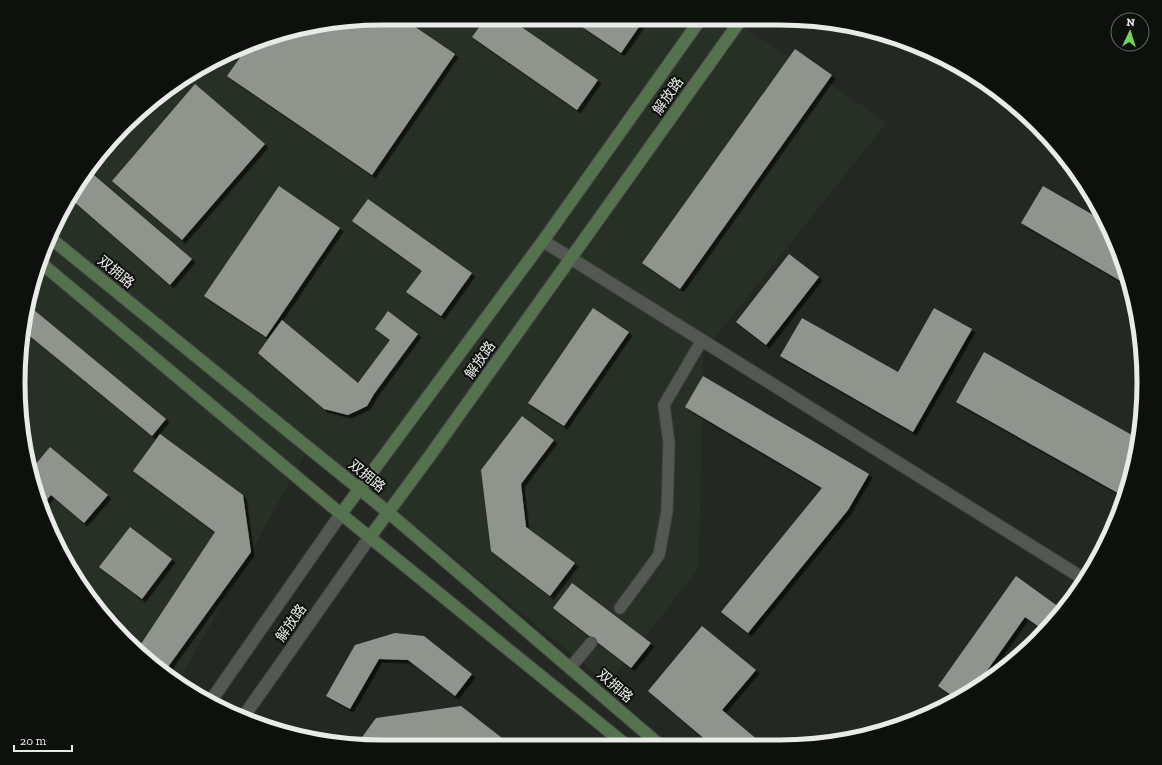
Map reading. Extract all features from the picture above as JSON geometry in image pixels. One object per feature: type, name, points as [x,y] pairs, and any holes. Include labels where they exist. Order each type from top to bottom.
[{"type":"main road","name":"解放路","points":[[341,514],[543,241],[696,25]]},
{"type":"main road","name":"解放路","points":[[370,537],[389,513],[736,25]]},
{"type":"main road","name":"双拥路","points":[[54,241],[389,513],[654,740]]},
{"type":"main road","points":[[45,266],[341,514],[620,740]]},
{"type":"street","points":[[543,241],[1076,574]]},
{"type":"street","name":"解放路","points":[[213,697],[341,514]]},
{"type":"street","name":"解放路","points":[[246,713],[370,537]]},
{"type":"lane","points":[[620,608],[659,555],[668,511],[669,443],[664,406],[702,340]]},
{"type":"lane","points":[[570,668],[591,643]]},
{"type":"shaded area","points":[[382,25],[742,25],[887,122],[703,353],[699,568],[608,684],[312,442],[181,678],[147,651],[130,635],[99,600],[85,581],[62,541],[52,519],[37,475],[28,429],[25,382],[26,359],[28,336],[37,290],[52,246],[62,224],[85,184],[114,147],[147,114],[165,99],[204,73],[246,52],[268,44],[290,37],[336,28]]},
{"type":"building","points":[[412,25],[455,54],[372,175],[227,76],[243,53],[246,52],[290,37],[336,28]]},
{"type":"building","points":[[481,25],[519,25],[598,80],[577,110],[472,37]]},
{"type":"building","points":[[582,25],[640,25],[621,53],[581,26]]},
{"type":"building","points":[[795,49],[832,75],[680,289],[642,263]]},
{"type":"building","points":[[195,84],[265,144],[182,240],[112,181]]},
{"type":"building","points":[[92,174],[192,259],[170,285],[74,202]]},
{"type":"building","points":[[279,186],[340,228],[266,337],[204,296]]},
{"type":"building","points":[[1043,186],[1096,217],[1110,246],[1122,282],[1021,223]]},
{"type":"building","points":[[368,199],[472,273],[441,316],[406,292],[422,271],[352,221]]},
{"type":"building","points":[[789,254],[819,277],[766,345],[736,322]]},
{"type":"building","points":[[593,308],[629,332],[564,426],[528,403]]},
{"type":"building","points":[[934,308],[972,329],[913,432],[780,356],[802,318],[898,372]]},
{"type":"building","points":[[34,310],[166,419],[152,436],[28,335],[32,313]]},
{"type":"building","points":[[388,311],[418,334],[374,394],[367,406],[348,415],[324,409],[258,353],[282,320],[358,383],[390,340],[375,329]]},
{"type":"building","points":[[984,352],[1133,436],[1125,475],[1119,494],[956,402]]},
{"type":"building","points":[[703,376],[869,474],[848,510],[748,633],[721,612],[822,488],[685,407]]},
{"type":"building","points":[[522,416],[554,440],[521,484],[526,527],[575,563],[550,596],[491,551],[481,470]]},
{"type":"building","points":[[160,434],[243,495],[251,552],[167,668],[140,645],[215,532],[133,471]]},
{"type":"building","points":[[50,447],[108,495],[84,523],[51,495],[45,501],[35,465]]},
{"type":"building","points":[[130,527],[172,559],[142,599],[99,567]]},
{"type":"building","points":[[1016,576],[1058,606],[1039,627],[1025,617],[983,676],[978,680],[952,695],[938,686]]},
{"type":"building","points":[[572,583],[651,643],[631,668],[553,608]]},
{"type":"building","points":[[702,626],[756,670],[722,710],[758,740],[706,740],[648,691]]},
{"type":"building","points":[[395,633],[424,636],[472,674],[455,696],[408,660],[379,659],[350,709],[326,696],[355,645]]},
{"type":"building","points":[[461,706],[505,740],[361,739],[376,718]]}]
